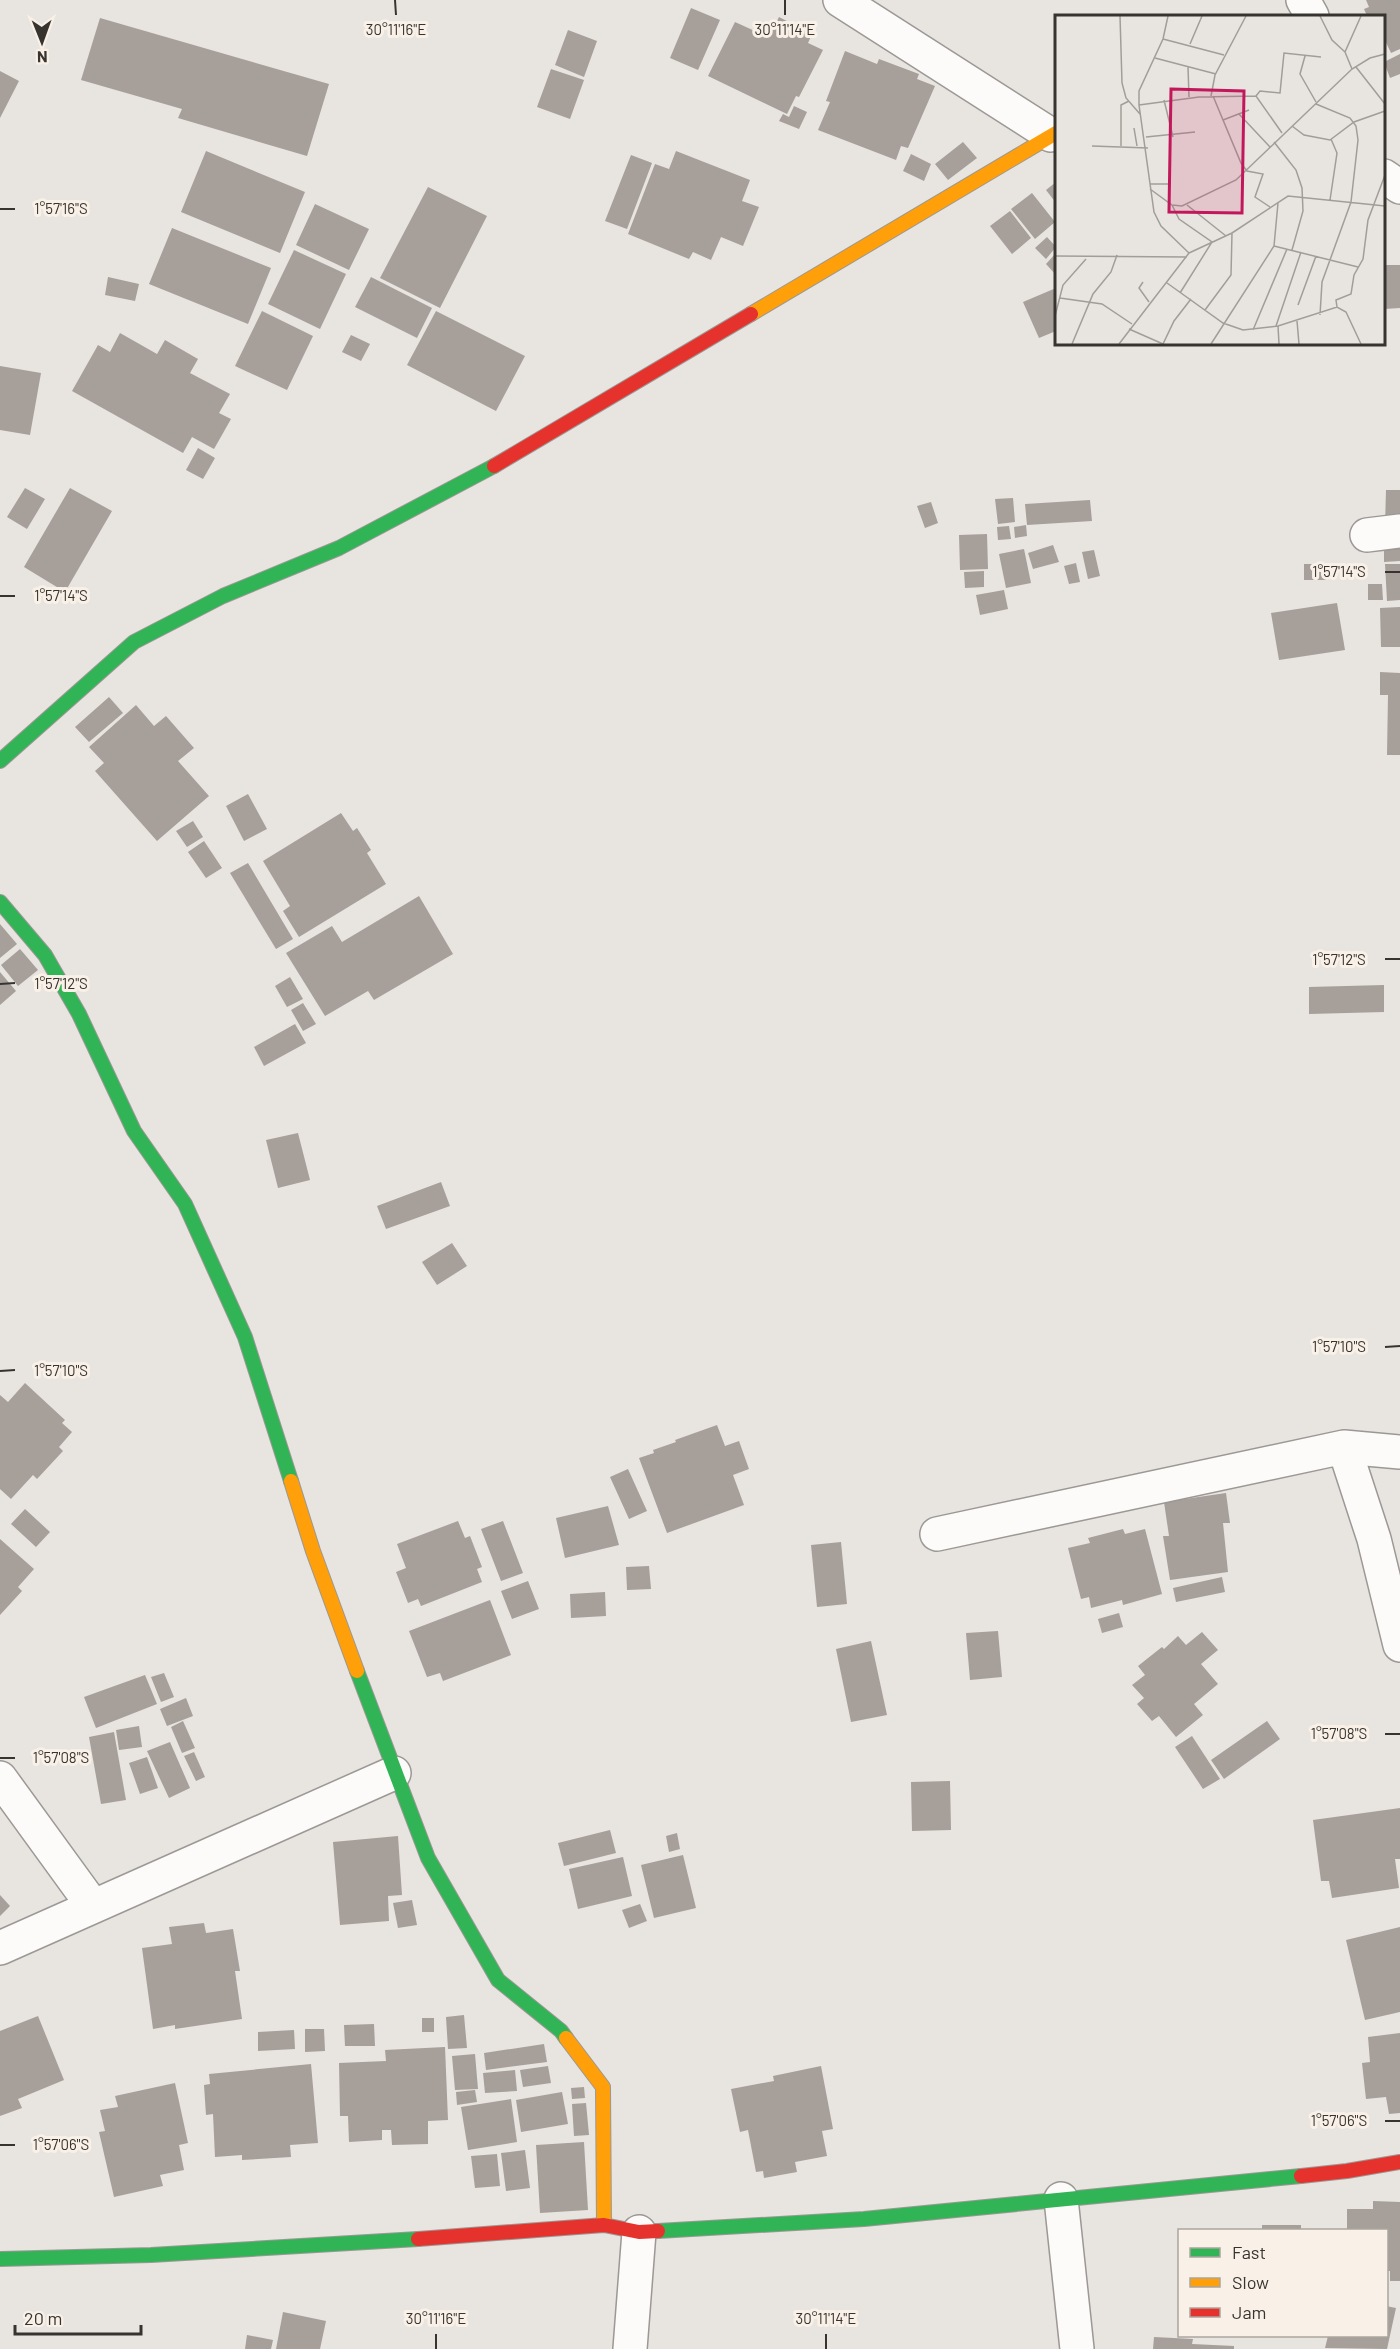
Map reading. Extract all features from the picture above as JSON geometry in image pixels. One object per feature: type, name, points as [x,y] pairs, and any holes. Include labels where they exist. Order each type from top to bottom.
[{"type":"street","points":[[0,761],[134,642],[223,597],[339,549],[524,450],[1054,134],[840,0]]},
{"type":"street","points":[[1303,0],[1311,15]]},
{"type":"street","points":[[1385,177],[1400,187]]},
{"type":"street","points":[[1367,535],[1400,531]]},
{"type":"street","points":[[0,902],[45,955],[79,1014],[134,1131],[185,1204],[245,1337],[313,1551],[394,1773],[428,1858],[498,1980],[561,2031],[603,2087],[604,2225]]},
{"type":"street","points":[[937,1534],[1344,1447],[1400,1452]]},
{"type":"street","points":[[1344,1447],[1374,1539],[1400,1645]]},
{"type":"street","points":[[0,1948],[394,1773]]},
{"type":"street","points":[[0,1778],[93,1906]]},
{"type":"street","points":[[0,2259],[101,2258],[364,2243],[604,2225],[639,2232],[864,2219],[1347,2171],[1400,2162]]},
{"type":"street","points":[[1060,2199],[1077,2349]]},
{"type":"street","points":[[630,2349],[639,2232]]},
{"type":"building","points":[[1366,0],[1400,0],[1400,49],[1391,53],[1385,40],[1385,15],[1367,15],[1364,9],[1369,7]]},
{"type":"building","points":[[691,8],[720,20],[698,70],[670,58]]},
{"type":"building","points":[[779,17],[812,34],[808,43],[823,50],[799,97],[796,96],[787,114],[708,76],[735,22],[757,32],[762,21],[774,27]]},
{"type":"building","points":[[100,18],[329,84],[307,156],[178,118],[182,109],[81,80]]},
{"type":"building","points":[[568,30],[597,41],[584,77],[555,65]]},
{"type":"building","points":[[845,51],[877,64],[879,59],[919,74],[917,79],[935,86],[908,148],[901,146],[896,160],[818,130],[830,102],[826,101]]},
{"type":"building","points":[[1400,54],[1400,74],[1390,78],[1385,62]]},
{"type":"building","points":[[551,69],[584,80],[570,119],[537,107]]},
{"type":"building","points":[[0,71],[19,81],[0,118]]},
{"type":"building","points":[[794,106],[807,112],[799,129],[779,121],[783,114],[789,117]]},
{"type":"building","points":[[963,142],[977,158],[948,180],[935,164]]},
{"type":"building","points":[[206,151],[305,192],[280,253],[181,212]]},
{"type":"building","points":[[676,151],[750,180],[742,201],[759,207],[743,246],[721,237],[711,260],[693,252],[689,259],[628,234],[655,164],[669,169]]},
{"type":"building","points":[[911,154],[931,164],[924,181],[903,171]]},
{"type":"building","points":[[631,155],[652,163],[627,229],[605,221]]},
{"type":"building","points":[[1055,183],[1055,202],[1046,190]]},
{"type":"building","points":[[428,187],[487,216],[440,308],[380,278]]},
{"type":"building","points":[[1032,193],[1055,222],[1035,239],[1011,209]]},
{"type":"building","points":[[315,204],[369,229],[349,270],[296,245]]},
{"type":"building","points":[[1010,211],[1031,238],[1012,254],[990,226]]},
{"type":"building","points":[[172,228],[271,268],[248,324],[149,284]]},
{"type":"building","points":[[1047,237],[1055,246],[1046,259],[1035,248]]},
{"type":"building","points":[[294,250],[346,274],[320,329],[268,304]]},
{"type":"building","points":[[1055,254],[1055,274],[1046,264]]},
{"type":"building","points":[[1385,265],[1400,265],[1400,308],[1385,309]]},
{"type":"building","points":[[108,277],[139,284],[135,301],[105,295]]},
{"type":"building","points":[[371,277],[432,308],[417,338],[355,307]]},
{"type":"building","points":[[1055,288],[1055,331],[1039,338],[1023,302]]},
{"type":"building","points":[[262,311],[313,336],[287,390],[235,366]]},
{"type":"building","points":[[436,311],[525,356],[496,411],[407,365]]},
{"type":"building","points":[[120,333],[157,354],[165,340],[198,359],[190,373],[230,394],[219,413],[231,419],[214,449],[192,437],[183,453],[72,391],[98,345],[110,352]]},
{"type":"building","points":[[351,335],[370,344],[361,361],[342,352]]},
{"type":"building","points":[[0,366],[41,373],[30,435],[0,430]]},
{"type":"building","points":[[198,448],[215,458],[203,479],[186,470]]},
{"type":"building","points":[[25,488],[45,499],[27,529],[7,517]]},
{"type":"building","points":[[70,488],[112,511],[65,592],[24,567]]},
{"type":"building","points":[[1386,490],[1400,490],[1400,526],[1385,526]]},
{"type":"building","points":[[1013,498],[1015,522],[998,524],[995,499]]},
{"type":"building","points":[[1090,500],[1092,521],[1027,525],[1025,504]]},
{"type":"building","points":[[931,502],[938,523],[925,528],[917,506]]},
{"type":"building","points":[[1026,525],[1027,536],[1015,538],[1014,527]]},
{"type":"building","points":[[1009,526],[1011,539],[998,540],[997,527]]},
{"type":"building","points":[[987,534],[988,569],[960,570],[959,535]]},
{"type":"building","points":[[1384,535],[1400,535],[1400,561],[1384,562]]},
{"type":"building","points":[[1053,545],[1059,562],[1033,569],[1028,553]]},
{"type":"building","points":[[1024,549],[1031,583],[1006,588],[999,554]]},
{"type":"building","points":[[1094,550],[1100,576],[1088,579],[1082,552]]},
{"type":"building","points":[[1076,563],[1080,582],[1069,584],[1064,566]]},
{"type":"building","points":[[1304,564],[1329,564],[1329,580],[1304,580]]},
{"type":"building","points":[[1385,564],[1400,564],[1400,600],[1387,601]]},
{"type":"building","points":[[984,571],[984,587],[965,588],[964,572]]},
{"type":"building","points":[[1368,584],[1382,584],[1383,600],[1368,600]]},
{"type":"building","points":[[1004,590],[1008,609],[980,615],[976,595]]},
{"type":"building","points":[[1337,603],[1345,650],[1279,660],[1271,613]]},
{"type":"building","points":[[1400,607],[1400,647],[1381,647],[1380,608]]},
{"type":"building","points":[[1380,672],[1400,673],[1400,755],[1387,755],[1388,695],[1380,695]]},
{"type":"building","points":[[109,697],[123,713],[89,742],[75,727]]},
{"type":"building","points":[[136,705],[154,726],[166,716],[194,748],[178,761],[209,796],[157,841],[95,771],[104,763],[89,747]]},
{"type":"building","points":[[248,794],[267,829],[244,841],[226,806]]},
{"type":"building","points":[[341,813],[353,831],[357,828],[371,850],[367,853],[386,884],[299,937],[283,911],[290,906],[263,861]]},
{"type":"building","points":[[193,821],[203,837],[187,847],[176,831]]},
{"type":"building","points":[[204,841],[222,868],[206,878],[188,852]]},
{"type":"building","points":[[248,863],[293,939],[276,949],[230,873]]},
{"type":"building","points":[[419,896],[453,954],[374,1000],[368,991],[325,1016],[286,953],[332,926],[342,942]]},
{"type":"building","points":[[0,924],[17,944],[0,958]]},
{"type":"building","points":[[20,949],[38,970],[18,986],[1,965]]},
{"type":"building","points":[[0,972],[16,991],[0,1005]]},
{"type":"building","points":[[290,977],[303,999],[287,1007],[275,986]]},
{"type":"building","points":[[1384,985],[1384,1012],[1309,1014],[1309,987]]},
{"type":"building","points":[[303,1003],[316,1024],[303,1031],[291,1010]]},
{"type":"building","points":[[295,1024],[306,1043],[264,1066],[254,1047]]},
{"type":"building","points":[[298,1133],[310,1180],[278,1188],[266,1140]]},
{"type":"building","points":[[441,1182],[450,1206],[386,1229],[377,1206]]},
{"type":"building","points":[[452,1243],[467,1266],[437,1285],[422,1262]]},
{"type":"building","points":[[25,1383],[65,1420],[62,1423],[72,1432],[59,1447],[63,1451],[37,1479],[33,1475],[11,1499],[0,1489],[0,1395],[8,1402]]},
{"type":"building","points":[[717,1425],[725,1446],[739,1441],[749,1469],[733,1475],[744,1505],[667,1533],[639,1458],[676,1442],[675,1440]]},
{"type":"building","points":[[628,1469],[647,1511],[629,1519],[610,1477]]},
{"type":"building","points":[[1226,1493],[1230,1523],[1223,1523],[1228,1572],[1170,1580],[1163,1536],[1169,1536],[1164,1502]]},
{"type":"building","points":[[608,1506],[619,1545],[565,1558],[556,1518]]},
{"type":"building","points":[[25,1509],[50,1532],[36,1547],[11,1524]]},
{"type":"building","points":[[458,1521],[465,1538],[470,1536],[482,1567],[477,1569],[482,1582],[421,1606],[418,1599],[408,1603],[396,1572],[406,1568],[397,1544]]},
{"type":"building","points":[[503,1521],[523,1573],[501,1581],[481,1529]]},
{"type":"building","points":[[1123,1529],[1125,1534],[1145,1529],[1162,1594],[1123,1605],[1122,1600],[1091,1608],[1089,1597],[1081,1599],[1068,1548],[1090,1543],[1088,1538]]},
{"type":"building","points":[[0,1539],[34,1569],[18,1587],[22,1591],[0,1615]]},
{"type":"building","points":[[841,1542],[847,1604],[817,1607],[811,1545]]},
{"type":"building","points":[[649,1566],[651,1589],[627,1590],[626,1567]]},
{"type":"building","points":[[1222,1577],[1225,1592],[1176,1602],[1173,1588]]},
{"type":"building","points":[[528,1581],[539,1609],[512,1619],[501,1591]]},
{"type":"building","points":[[605,1592],[606,1616],[571,1618],[570,1594]]},
{"type":"building","points":[[490,1600],[511,1655],[443,1681],[440,1673],[427,1677],[409,1631]]},
{"type":"building","points":[[1119,1613],[1123,1627],[1102,1633],[1098,1619]]},
{"type":"building","points":[[998,1631],[1002,1677],[970,1680],[966,1633]]},
{"type":"building","points":[[1202,1632],[1218,1650],[1201,1664],[1218,1684],[1194,1704],[1203,1715],[1176,1737],[1159,1716],[1152,1721],[1137,1704],[1144,1698],[1132,1685],[1145,1675],[1138,1666],[1162,1647],[1164,1649],[1178,1636],[1186,1645]]},
{"type":"building","points":[[871,1641],[887,1715],[851,1722],[836,1649]]},
{"type":"building","points":[[164,1673],[174,1697],[161,1702],[151,1677]]},
{"type":"building","points":[[145,1675],[157,1704],[96,1728],[84,1697]]},
{"type":"building","points":[[186,1698],[193,1716],[167,1726],[160,1709]]},
{"type":"building","points":[[183,1721],[195,1748],[182,1753],[171,1727]]},
{"type":"building","points":[[1267,1721],[1280,1739],[1224,1779],[1211,1760]]},
{"type":"building","points":[[139,1726],[142,1747],[119,1750],[116,1730]]},
{"type":"building","points":[[114,1732],[126,1800],[101,1804],[89,1737]]},
{"type":"building","points":[[1192,1736],[1220,1779],[1203,1789],[1175,1747]]},
{"type":"building","points":[[170,1742],[190,1788],[169,1798],[147,1751]]},
{"type":"building","points":[[194,1752],[205,1777],[196,1781],[184,1756]]},
{"type":"building","points":[[147,1757],[158,1788],[140,1794],[129,1763]]},
{"type":"building","points":[[950,1781],[951,1830],[912,1831],[911,1782]]},
{"type":"building","points":[[1400,1808],[1400,1859],[1395,1859],[1399,1888],[1332,1898],[1329,1881],[1321,1881],[1313,1820]]},
{"type":"building","points":[[610,1830],[616,1853],[564,1866],[558,1843]]},
{"type":"building","points":[[677,1833],[680,1849],[669,1852],[666,1836]]},
{"type":"building","points":[[398,1836],[402,1895],[388,1896],[389,1921],[340,1925],[333,1842]]},
{"type":"building","points":[[683,1855],[696,1908],[654,1918],[641,1865]]},
{"type":"building","points":[[623,1857],[632,1896],[578,1909],[569,1869]]},
{"type":"building","points":[[0,1895],[10,1906],[0,1916]]},
{"type":"building","points":[[412,1900],[417,1925],[398,1928],[393,1903]]},
{"type":"building","points":[[640,1904],[647,1921],[629,1928],[622,1910]]},
{"type":"building","points":[[204,1923],[206,1933],[233,1929],[240,1971],[235,1971],[242,2019],[175,2029],[175,2025],[153,2029],[142,1948],[172,1944],[169,1927]]},
{"type":"building","points":[[1400,1927],[1400,2012],[1365,2020],[1346,1940]]},
{"type":"building","points":[[464,2015],[467,2048],[448,2049],[446,2017]]},
{"type":"building","points":[[38,2016],[64,2080],[18,2099],[22,2108],[0,2116],[0,2031]]},
{"type":"building","points":[[422,2018],[434,2018],[434,2032],[422,2032]]},
{"type":"building","points":[[374,2024],[375,2046],[345,2046],[344,2025]]},
{"type":"building","points":[[305,2029],[324,2029],[325,2051],[305,2052]]},
{"type":"building","points":[[294,2030],[295,2049],[258,2051],[258,2032]]},
{"type":"building","points":[[1400,2033],[1400,2113],[1389,2114],[1386,2097],[1366,2099],[1362,2063],[1370,2062],[1368,2037]]},
{"type":"building","points":[[544,2044],[547,2062],[486,2070],[484,2053]]},
{"type":"building","points":[[445,2047],[448,2120],[428,2121],[428,2144],[392,2145],[391,2130],[382,2130],[382,2140],[349,2142],[348,2116],[340,2116],[339,2063],[386,2061],[385,2050]]},
{"type":"building","points":[[475,2054],[478,2089],[455,2090],[452,2056]]},
{"type":"building","points":[[311,2064],[318,2143],[290,2145],[291,2157],[242,2160],[242,2155],[215,2157],[213,2114],[206,2115],[204,2085],[210,2084],[209,2074]]},
{"type":"building","points":[[548,2066],[551,2083],[523,2087],[520,2070]]},
{"type":"building","points":[[821,2066],[833,2129],[822,2131],[827,2156],[795,2162],[797,2172],[764,2178],[763,2171],[756,2172],[748,2130],[740,2132],[731,2089],[774,2081],[773,2076]]},
{"type":"building","points":[[515,2070],[517,2091],[485,2093],[483,2073]]},
{"type":"building","points":[[175,2083],[188,2143],[179,2145],[184,2170],[160,2175],[163,2186],[114,2197],[99,2132],[105,2131],[100,2110],[118,2107],[115,2096]]},
{"type":"building","points":[[584,2087],[585,2098],[572,2099],[571,2088]]},
{"type":"building","points":[[475,2090],[477,2102],[457,2105],[456,2092]]},
{"type":"building","points":[[562,2092],[568,2124],[521,2132],[516,2100]]},
{"type":"building","points":[[511,2099],[517,2142],[468,2150],[461,2107]]},
{"type":"building","points":[[586,2103],[589,2135],[574,2136],[572,2104]]},
{"type":"building","points":[[584,2142],[588,2210],[540,2213],[536,2145]]},
{"type":"building","points":[[525,2150],[530,2188],[506,2191],[501,2153]]},
{"type":"building","points":[[497,2154],[500,2186],[475,2188],[471,2156]]},
{"type":"building","points":[[1373,2201],[1400,2202],[1400,2281],[1390,2281],[1388,2229],[1347,2229],[1347,2209],[1373,2209]]},
{"type":"building","points":[[1262,2225],[1301,2225],[1301,2229],[1262,2229]]},
{"type":"building","points":[[1388,2306],[1396,2308],[1387,2349],[1325,2348],[1328,2337],[1388,2337]]},
{"type":"building","points":[[283,2312],[326,2321],[320,2349],[276,2349]]},
{"type":"building","points":[[247,2335],[273,2340],[271,2349],[245,2349]]},
{"type":"building","points":[[1154,2337],[1193,2339],[1192,2344],[1234,2346],[1234,2349],[1153,2349]]},
{"type":"traffic: fast","points":[[0,761],[134,642],[223,596],[339,548],[494,466]]},
{"type":"traffic: fast","points":[[0,902],[45,955],[79,1014],[134,1131],[185,1204],[245,1337],[291,1481]]},
{"type":"traffic: fast","points":[[357,1671],[428,1858],[498,1980],[561,2031],[566,2038]]},
{"type":"traffic: fast","points":[[658,2231],[864,2219],[1301,2176]]},
{"type":"traffic: fast","points":[[0,2259],[151,2255],[418,2239]]},
{"type":"traffic: slow","points":[[751,314],[1055,134]]},
{"type":"traffic: slow","points":[[291,1481],[313,1551],[357,1671]]},
{"type":"traffic: slow","points":[[566,2038],[603,2087],[604,2225]]},
{"type":"traffic: jam","points":[[494,466],[751,314]]},
{"type":"traffic: jam","points":[[1301,2176],[1400,2162]]},
{"type":"traffic: jam","points":[[418,2239],[604,2225],[639,2232],[658,2231]]}]
